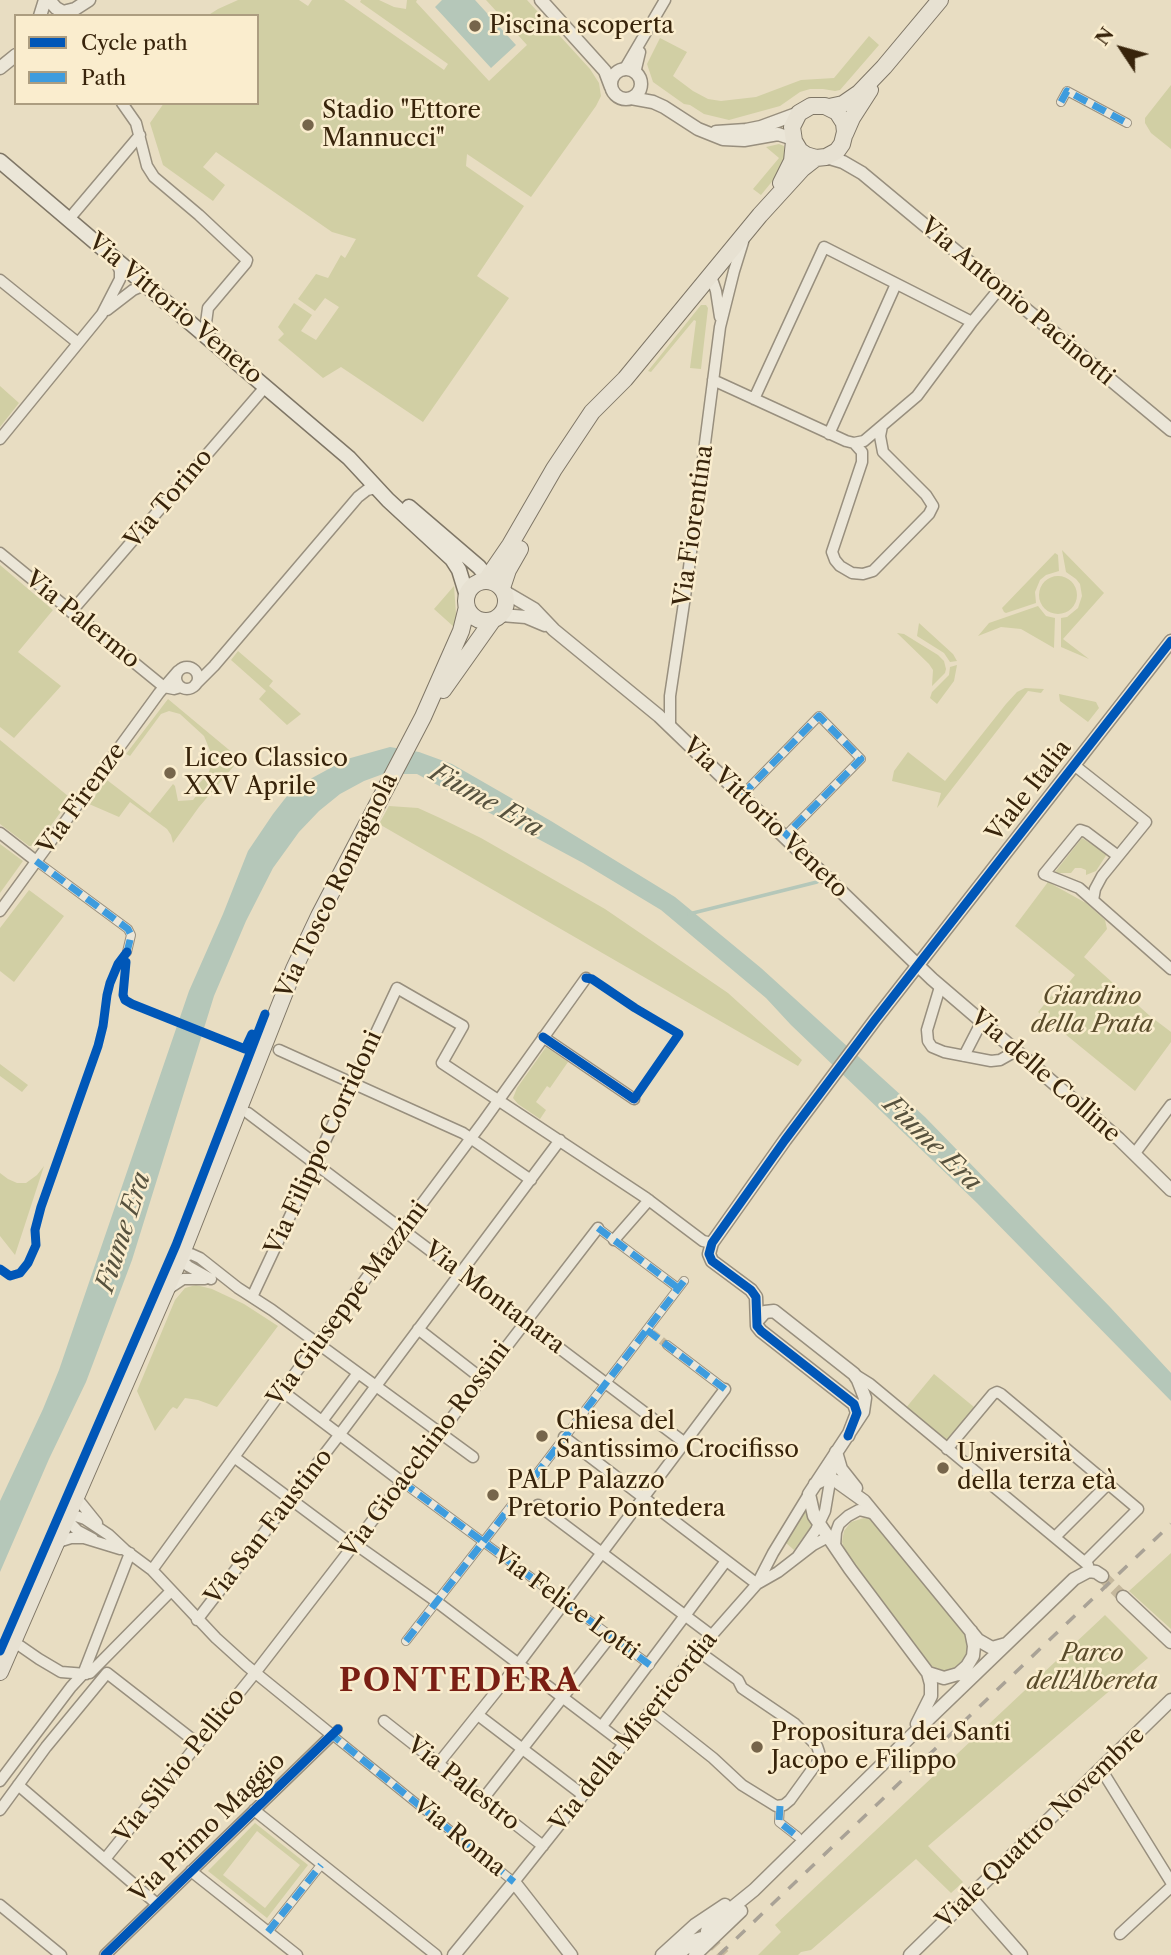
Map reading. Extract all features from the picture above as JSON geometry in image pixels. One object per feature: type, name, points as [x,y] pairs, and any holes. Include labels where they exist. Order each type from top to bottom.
[{"type":"main road","points":[[760,215],[789,168],[793,155],[792,127],[799,113],[816,105],[839,106],[848,101],[884,67],[940,0]]},
{"type":"main road","points":[[496,618],[478,620],[471,614],[467,601],[474,585],[486,580],[510,545],[570,443],[592,412],[622,382],[747,229],[802,169],[837,151],[852,118],[884,67]]},
{"type":"main road","points":[[829,107],[842,119],[844,139]]},
{"type":"main road","points":[[793,140],[803,153],[821,158]]},
{"type":"main road","name":"Via Vittorio Veneto","points":[[0,160],[349,458],[376,488],[452,559],[459,570],[467,601]]},
{"type":"main road","points":[[423,717],[506,605],[503,590],[512,563],[552,489],[614,399],[622,382]]},
{"type":"main road","name":"Via Vittorio Veneto","points":[[349,458],[372,473],[452,542],[481,570],[486,580]]},
{"type":"main road","points":[[486,580],[503,590]]},
{"type":"main road","name":"Via Tosco Romagnola","points":[[0,1672],[180,1258],[290,978],[319,916],[423,717],[461,631],[467,601]]},
{"type":"street","points":[[47,0],[65,14],[88,1]]},
{"type":"street","points":[[541,0],[606,73],[618,97],[645,100],[664,107]]},
{"type":"street","points":[[611,87],[613,78],[630,74],[646,35],[665,0]]},
{"type":"street","points":[[585,47],[608,65],[630,74],[664,107],[692,126],[718,138],[730,140],[778,134],[793,140]]},
{"type":"street","points":[[630,74],[639,91],[631,98]]},
{"type":"street","points":[[1061,102],[1067,91],[1127,123]]},
{"type":"street","points":[[124,105],[134,118],[151,174],[244,257],[246,263],[208,308],[206,323],[210,338]]},
{"type":"street","points":[[709,133],[761,127],[799,113]]},
{"type":"street","points":[[69,219],[140,135]]},
{"type":"street","name":"Via Antonio Pacinotti","points":[[844,139],[850,157],[862,173]]},
{"type":"street","name":"Via Antonio Pacinotti","points":[[821,158],[843,162],[862,173],[1171,430]]},
{"type":"street","name":"Via Fiorentina","points":[[670,726],[670,696],[720,327],[747,229]]},
{"type":"street","points":[[754,399],[824,247],[972,322]]},
{"type":"street","points":[[102,314],[120,279],[120,268],[113,256]]},
{"type":"street","name":"Via Fiorentina","points":[[720,327],[715,271],[724,274],[728,293]]},
{"type":"street","points":[[0,280],[78,343]]},
{"type":"street","points":[[829,434],[896,284]]},
{"type":"street","points":[[0,439],[102,314],[132,290],[148,286]]},
{"type":"street","points":[[854,443],[864,442],[917,396],[1000,288]]},
{"type":"street","points":[[686,305],[705,296],[719,309]]},
{"type":"street","points":[[713,380],[854,443],[861,450],[863,458]]},
{"type":"street","name":"Via Torino","points":[[71,612],[266,386]]},
{"type":"street","points":[[882,426],[880,436],[883,452]]},
{"type":"street","points":[[871,450],[883,452],[926,495],[933,506],[929,514],[871,572],[863,575],[852,573],[840,566],[832,552],[863,458],[871,450]]},
{"type":"street","points":[[163,687],[190,688],[195,685],[358,497],[376,488]]},
{"type":"street","name":"Via Palermo","points":[[0,552],[163,687]]},
{"type":"street","name":"Via Vittorio Veneto","points":[[503,590],[534,610],[554,630],[670,726],[918,964]]},
{"type":"street","name":"Via Vittorio Veneto","points":[[496,618],[526,617],[554,630]]},
{"type":"street","name":"Viale Italia","points":[[918,964],[1171,641]]},
{"type":"street","points":[[181,687],[176,681],[178,671],[184,667],[194,669],[197,675],[195,685]]},
{"type":"street","name":"Via Firenze","points":[[0,911],[163,687],[178,671]]},
{"type":"street","points":[[741,795],[820,716],[861,759],[784,837]]},
{"type":"street","points":[[1074,765],[1146,822],[1102,876],[1093,892],[1093,900]]},
{"type":"street","points":[[1102,876],[1089,883],[1074,885],[1044,874],[1080,830],[1118,856]]},
{"type":"street","points":[[0,833],[128,929],[131,935],[127,951]]},
{"type":"street","points":[[1074,885],[1171,969]]},
{"type":"street","points":[[848,1436],[857,1413],[854,1404],[761,1331],[754,1294],[715,1264],[709,1254],[712,1243],[820,1093],[918,964]]},
{"type":"street","name":"Via delle Colline","points":[[918,964],[940,986],[1135,1153],[1171,1190]]},
{"type":"street","name":"Via Giuseppe Mazzini","points":[[152,1570],[586,978]]},
{"type":"street","points":[[940,986],[926,1030],[932,1048],[991,1062],[1016,1051]]},
{"type":"street","name":"Via Filippo Corridoni","points":[[252,1297],[397,988],[463,1026],[442,1063],[499,1100]]},
{"type":"street","points":[[964,1056],[982,1021]]},
{"type":"street","points":[[543,1037],[634,1099]]},
{"type":"street","points":[[279,1050],[471,1138],[531,1180]]},
{"type":"street","points":[[499,1100],[649,1200],[703,1241],[712,1243]]},
{"type":"street","points":[[1135,1153],[1171,1105]]},
{"type":"street","name":"Via Montanara","points":[[248,1113],[685,1443]]},
{"type":"street","points":[[376,1387],[560,1140]]},
{"type":"street","points":[[614,1240],[649,1200]]},
{"type":"street","points":[[193,1226],[194,1246],[209,1265]]},
{"type":"street","points":[[535,1476],[649,1332],[681,1284],[598,1228]]},
{"type":"street","name":"Via Gioacchino Rossini","points":[[256,1673],[598,1228]]},
{"type":"street","points":[[238,1288],[211,1279],[188,1266],[180,1258],[191,1254],[209,1265],[473,1457]]},
{"type":"street","points":[[165,1292],[183,1279],[211,1279]]},
{"type":"street","points":[[757,1321],[765,1312],[774,1311],[853,1374],[870,1384],[1099,1574]]},
{"type":"street","points":[[418,1329],[481,1378]]},
{"type":"street","points":[[438,1764],[519,1663],[725,1389],[667,1345]]},
{"type":"street","points":[[322,1421],[358,1373]]},
{"type":"street","name":"Via della Misericordia","points":[[514,1882],[711,1635],[757,1584],[812,1489],[861,1417],[865,1406],[863,1389],[853,1374]]},
{"type":"street","name":"Via San Faustino","points":[[197,1620],[376,1387]]},
{"type":"street","points":[[282,1391],[402,1482]]},
{"type":"street","points":[[947,1449],[993,1394],[999,1392],[1138,1509],[1085,1562]]},
{"type":"street","points":[[564,1437],[757,1584]]},
{"type":"street","points":[[835,1453],[841,1469],[864,1501],[975,1636],[992,1648],[1009,1643]]},
{"type":"street","name":"Via della Misericordia","points":[[798,1556],[819,1525],[826,1508],[835,1453]]},
{"type":"street","points":[[234,1457],[348,1542],[355,1544],[437,1602],[624,1744]]},
{"type":"street","points":[[864,1501],[841,1483],[823,1479],[812,1489],[811,1508],[831,1543],[928,1673],[932,1688],[930,1700],[909,1738]]},
{"type":"street","name":"Via Felice Lotti","points":[[402,1482],[648,1664]]},
{"type":"street","points":[[1055,1537],[1108,1484]]},
{"type":"street","points":[[76,1497],[109,1535],[152,1570],[197,1620],[256,1673],[335,1732]]},
{"type":"street","points":[[406,1641],[512,1505]]},
{"type":"street","points":[[538,1505],[711,1635]]},
{"type":"street","points":[[831,1543],[839,1524],[848,1516],[859,1510],[877,1515]]},
{"type":"street","points":[[109,1535],[78,1516],[66,1519],[74,1528],[93,1539],[128,1552]]},
{"type":"street","points":[[55,1543],[76,1538],[93,1539]]},
{"type":"street","name":"Via della Misericordia","points":[[757,1584],[798,1556],[831,1543]]},
{"type":"street","points":[[87,1674],[128,1552]]},
{"type":"street","points":[[601,1726],[726,1561]]},
{"type":"street","points":[[699,1945],[710,1927],[754,1891],[1074,1579],[1083,1574],[1099,1574]]},
{"type":"street","points":[[0,1781],[71,1687],[171,1591]]},
{"type":"street","points":[[1123,1597],[1171,1643]]},
{"type":"street","points":[[974,1675],[975,1636]]},
{"type":"street","points":[[483,1799],[610,1637]]},
{"type":"street","points":[[13,1641],[61,1672],[107,1673],[197,1743]]},
{"type":"street","points":[[651,1709],[721,1764],[742,1785],[774,1805],[786,1805],[815,1767],[820,1758],[818,1749],[796,1724],[742,1688],[738,1679],[698,1651]]},
{"type":"street","points":[[958,1674],[967,1667],[973,1656]]},
{"type":"street","points":[[0,1810],[46,1747],[107,1673]]},
{"type":"street","name":"Via Silvio Pellico","points":[[105,1859],[256,1673]]},
{"type":"street","points":[[928,1673],[944,1678],[958,1674],[974,1675]]},
{"type":"street","name":"Viale Quattro Novembre","points":[[910,1955],[1171,1700]]},
{"type":"street","points":[[478,1715],[583,1795]]},
{"type":"street","name":"Via Palestro","points":[[384,1721],[543,1846]]},
{"type":"street","name":"Via Primo Maggio","points":[[105,1955],[335,1732]]},
{"type":"street","name":"Via Roma","points":[[335,1732],[514,1882],[570,1955]]},
{"type":"street","points":[[1101,1769],[1171,1882]]},
{"type":"street","points":[[18,1785],[157,1904]]},
{"type":"street","points":[[780,1806],[779,1822],[797,1836]]},
{"type":"street","points":[[254,1811],[436,1955]]},
{"type":"street","points":[[268,1932],[321,1865]]},
{"type":"street","points":[[677,1955],[699,1945],[758,1894],[774,1870]]},
{"type":"street","points":[[662,1955],[695,1925],[774,1870]]},
{"type":"street","points":[[191,1871],[297,1955]]},
{"type":"street","points":[[454,1955],[514,1882]]},
{"type":"street","points":[[1120,1934],[1171,1887]]},
{"type":"street","points":[[970,1897],[1021,1955]]},
{"type":"street","points":[[0,1905],[61,1955]]},
{"type":"green space","points":[[238,0],[299,0],[308,6],[312,0],[344,0],[444,70],[448,64],[360,2],[379,0],[406,9],[407,0],[417,0],[489,81],[527,45],[486,0],[527,0],[590,69],[599,83],[601,96],[596,106],[531,197],[467,154],[466,166],[524,206],[477,276],[509,298],[423,422],[341,367],[323,378],[278,340],[284,334],[278,327],[294,303],[312,315],[301,331],[316,340],[339,307],[325,298],[315,311],[298,299],[316,274],[328,278],[341,255],[345,258],[356,239],[332,232],[216,152],[203,167],[225,185],[213,201],[163,165],[150,123],[163,105],[259,105],[259,14],[210,14]]},
{"type":"green space","points":[[869,36],[879,45],[840,90],[810,89],[800,92],[780,106],[729,120],[704,114],[684,104],[653,82],[647,64],[660,38],[687,52],[673,76],[693,91],[708,99],[721,101],[756,97],[801,80],[834,78]]},
{"type":"green space","points":[[1171,85],[1171,149],[1151,133],[1145,118]]},
{"type":"green space","points":[[779,144],[784,146],[785,158],[779,173],[761,195],[753,189],[779,158],[766,147]]},
{"type":"green space","points":[[701,305],[708,308],[701,369],[690,368],[694,320],[651,372],[648,371]]},
{"type":"green space","points":[[0,386],[19,403],[0,427]]},
{"type":"green space","points":[[1062,550],[1104,593],[1063,639],[1089,659],[1061,647],[1061,618],[1067,617],[1078,608],[1082,596],[1080,584],[1066,572]]},
{"type":"green space","points":[[1055,553],[1058,555],[1059,571],[1040,580],[1035,592],[1036,603],[1004,612],[1002,608]]},
{"type":"green space","points":[[0,565],[53,610],[18,652],[61,686],[14,738],[0,727]]},
{"type":"green space","points":[[1058,576],[1071,582],[1077,595],[1071,608],[1058,614],[1045,608],[1039,595],[1045,582]]},
{"type":"green space","points":[[454,586],[456,625],[454,627],[434,609]]},
{"type":"green space","points":[[1038,606],[1046,616],[1055,618],[1054,648],[1021,629],[1001,627],[978,636],[989,623]]},
{"type":"green space","points":[[919,623],[953,654],[957,661],[950,662],[944,653],[917,636]]},
{"type":"green space","points":[[897,633],[904,634],[944,661],[945,673],[932,686],[933,670]]},
{"type":"green space","points":[[238,651],[273,681],[269,686],[301,714],[287,725],[259,699],[266,691],[231,660]]},
{"type":"green space","points":[[957,665],[954,681],[937,704],[930,698],[932,692],[949,675],[950,667]]},
{"type":"green space","points":[[1025,688],[1044,689],[1041,693],[1028,691],[937,808],[941,793],[892,781],[894,771],[908,752],[945,781],[1006,704]]},
{"type":"green space","points":[[1059,694],[1096,702],[1099,708],[1088,722],[1060,701]]},
{"type":"green space","points":[[168,699],[240,759],[199,807],[173,843],[167,829],[130,802],[119,817],[89,804],[107,780],[150,813],[173,784],[178,801],[193,800],[199,792],[198,785],[209,772],[213,758],[204,736],[180,714],[169,711],[161,714],[130,756],[126,754]]},
{"type":"green space","points":[[0,740],[68,796],[68,802],[36,846],[29,846],[0,824]]},
{"type":"green space","points":[[389,806],[418,808],[440,818],[481,838],[605,909],[728,993],[802,1060],[798,1066],[379,824]]},
{"type":"green space","points":[[1082,838],[1107,854],[1096,871],[1086,875],[1086,870],[1075,868],[1071,873],[1056,873],[1055,872]]},
{"type":"green space","points":[[0,844],[23,861],[0,893]]},
{"type":"green space","name":"Giardino della Prata","points":[[1048,882],[1086,903],[1105,920],[1107,929],[1084,957],[1171,1032],[1171,1042],[1135,1091],[1038,1012],[1052,995],[1056,998],[1075,975],[1015,926]]},
{"type":"green space","points":[[29,890],[64,916],[14,982],[0,971],[0,928]]},
{"type":"green space","points":[[546,1047],[568,1062],[550,1088],[547,1086],[536,1102],[546,1110],[540,1119],[513,1098]]},
{"type":"green space","points":[[0,1064],[28,1085],[22,1092],[0,1076]]},
{"type":"green space","points":[[44,1166],[15,1255],[0,1236],[0,1173],[17,1183],[26,1183]]},
{"type":"green space","points":[[196,1285],[212,1289],[244,1304],[278,1326],[217,1407],[185,1398],[177,1409],[173,1407],[170,1410],[155,1431],[137,1391],[175,1300],[185,1288]]},
{"type":"green space","points":[[934,1374],[974,1407],[946,1442],[905,1409]]},
{"type":"green space","points":[[805,1510],[812,1525],[794,1550],[785,1542]]},
{"type":"green space","points":[[864,1518],[877,1523],[967,1637],[968,1654],[955,1668],[939,1671],[929,1664],[845,1551],[842,1542],[844,1531],[851,1522]]},
{"type":"green space","points":[[1171,1553],[1171,1629],[1129,1591]]},
{"type":"green space","name":"Parco dell'Albereta","points":[[1105,1615],[1148,1658],[928,1846],[963,1882],[951,1893],[916,1859],[811,1950],[798,1955],[758,1955],[781,1932],[775,1925]]},
{"type":"green space","points":[[255,1823],[308,1865],[267,1918],[208,1871]],"holes":[[[257,1831],[300,1865],[265,1908],[223,1875]]]},
{"type":"water","name":"Piscina scoperta","points":[[442,0],[475,0],[516,45],[491,68],[435,7]]},
{"type":"water","name":"Fiume Era","points":[[390,747],[419,752],[452,764],[551,821],[675,897],[761,968],[925,1117],[1110,1307],[1171,1373],[1171,1401],[977,1203],[766,998],[661,910],[583,863],[417,774],[383,774],[340,794],[299,832],[273,868],[246,921],[214,996],[132,1260],[86,1382],[0,1572],[0,1501],[59,1370],[189,991],[248,851],[287,796],[301,784],[347,759]]},
{"type":"waterway","points":[[689,914],[817,882]]},
{"type":"tunnel","points":[[652,1333],[667,1345]]},
{"type":"tunnel","points":[[1102,1576],[1123,1597]]},
{"type":"tunnel","points":[[708,1938],[724,1955]]},
{"type":"railway","points":[[719,1955],[1171,1524]]},
{"type":"marked path","points":[[1061,102],[1067,91],[1127,123]]},
{"type":"marked path","points":[[742,795],[819,716],[861,759],[784,837]]},
{"type":"marked path","points":[[36,861],[128,929],[131,935],[127,952],[123,956]]},
{"type":"marked path","points":[[598,1228],[678,1288]]},
{"type":"marked path","points":[[535,1476],[684,1281]]},
{"type":"marked path","points":[[647,1330],[725,1389]]},
{"type":"marked path","points":[[402,1482],[650,1665]]},
{"type":"marked path","points":[[406,1641],[512,1505]]},
{"type":"marked path","points":[[335,1732],[332,1735],[514,1882]]},
{"type":"marked path","points":[[780,1806],[779,1822],[797,1836]]},
{"type":"marked path","points":[[268,1932],[321,1865]]},
{"type":"cycle path","points":[[848,1436],[857,1413],[854,1404],[761,1331],[757,1326],[756,1297],[751,1290],[712,1261],[709,1254],[712,1243],[875,1020],[1171,641]]},
{"type":"cycle path","points":[[0,1269],[10,1276],[20,1273],[36,1245],[35,1230],[41,1207],[98,1046],[110,983],[118,964],[127,952]]},
{"type":"cycle path","points":[[126,962],[123,995],[125,1000],[245,1049],[252,1034]]},
{"type":"cycle path","points":[[543,1037],[634,1099],[679,1034],[592,979],[586,978]]},
{"type":"cycle path","points":[[0,1651],[176,1245],[265,1014]]},
{"type":"cycle path","points":[[105,1955],[338,1729]]},
{"type":"place","name":"Piscina scoperta","points":[[475,26]]},
{"type":"place","name":"Stadio \"Ettore Mannucci\"","points":[[308,125]]},
{"type":"place","name":"Liceo Classico XXV Aprile","points":[[170,773]]},
{"type":"place","name":"Chiesa del Santissimo Crocifisso","points":[[542,1436]]},
{"type":"place","name":"Università della terza età","points":[[943,1468]]},
{"type":"place","name":"PALP Palazzo Pretorio Pontedera","points":[[493,1495]]},
{"type":"place","name":"Propositura dei Santi Jacopo e Filippo","points":[[757,1747]]},
{"type":"district","name":"PONTEDERA","points":[[460,1682]]}]
